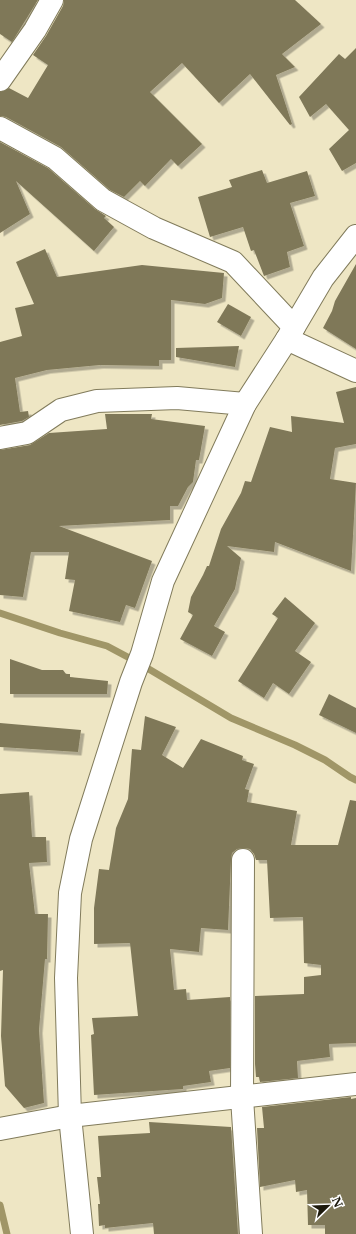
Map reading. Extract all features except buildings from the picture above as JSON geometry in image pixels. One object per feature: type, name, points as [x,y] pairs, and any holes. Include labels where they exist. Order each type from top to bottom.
[{"type":"street","points":[[0,80],[35,30],[52,0]]},
{"type":"street","points":[[0,128],[55,158],[103,200],[154,228],[233,262],[291,333],[356,372]]},
{"type":"street","points":[[82,1234],[70,1116],[66,978],[70,893],[81,839],[131,682],[142,654],[163,581],[245,404],[291,333],[323,278],[356,236]]},
{"type":"street","points":[[0,438],[27,433],[61,410],[97,401],[177,398],[245,404]]},
{"type":"street","points":[[243,860],[242,1098],[251,1234]]},
{"type":"street","points":[[3,1125],[70,1116],[242,1098],[356,1084]]},
{"type":"waterway","points":[[0,613],[60,633],[107,646],[137,662],[231,718],[295,745],[325,760],[356,780]]},
{"type":"waterway","points":[[0,1205],[7,1234]]}]
